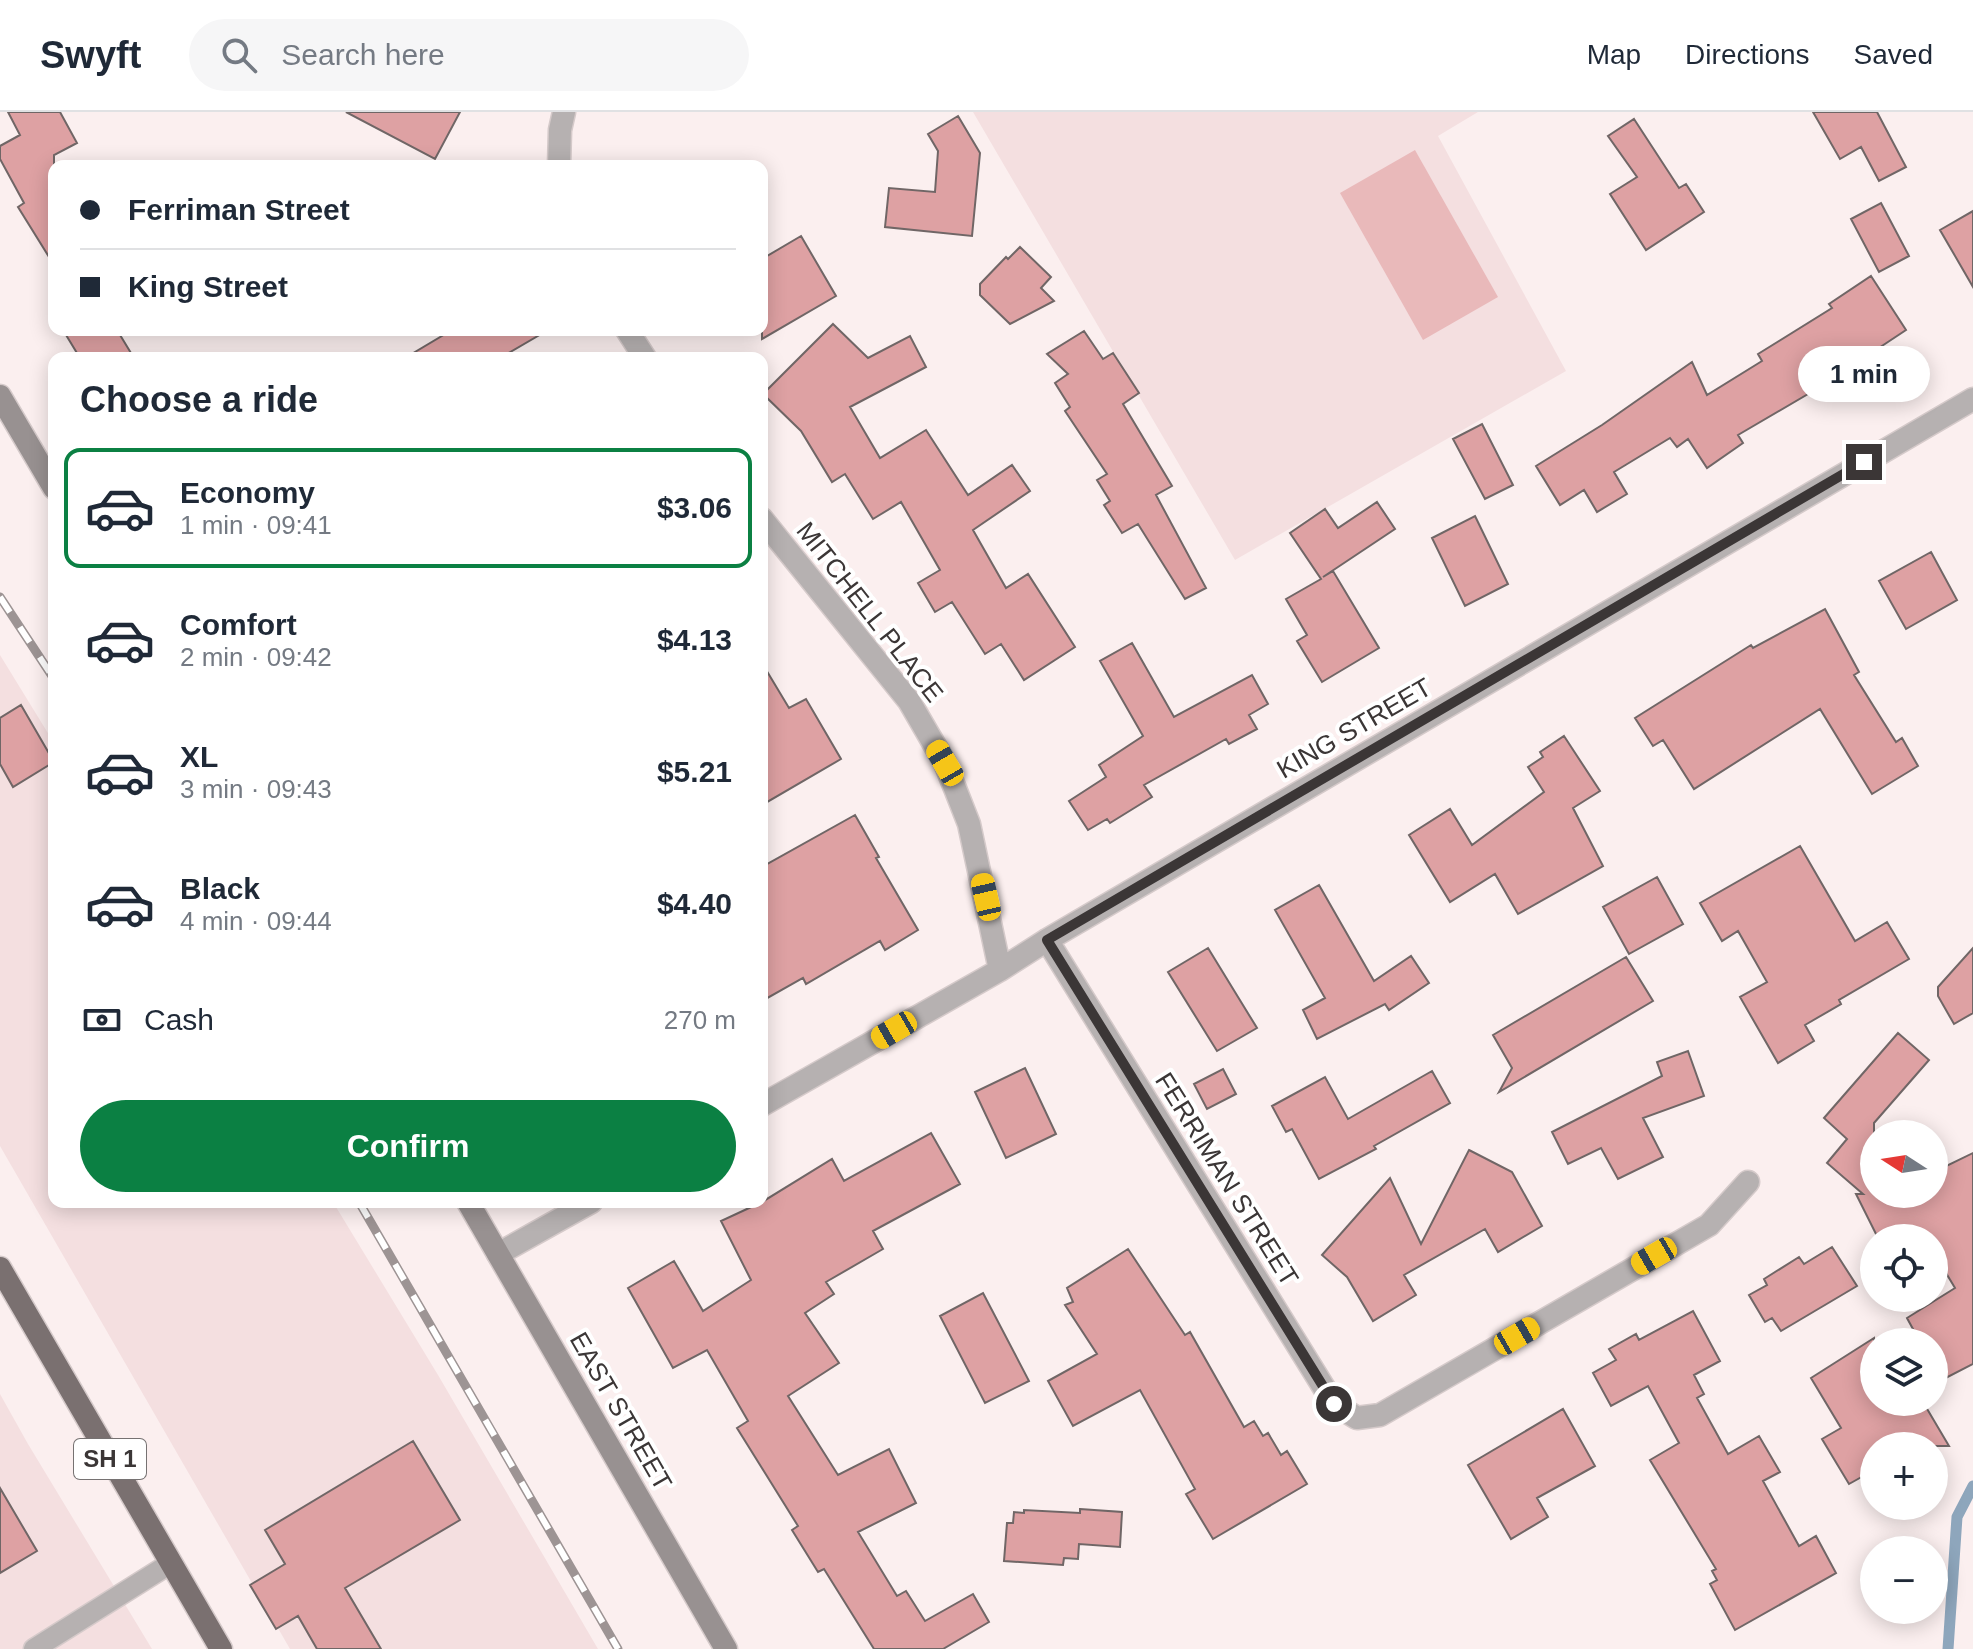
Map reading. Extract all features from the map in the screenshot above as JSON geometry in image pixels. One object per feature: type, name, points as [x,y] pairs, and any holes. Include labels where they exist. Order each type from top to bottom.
[{"type":"highway","name":"SH 1","points":[[0,1268],[221,1649]]},
{"type":"main road","points":[[0,396],[48,478]]},
{"type":"main road","name":"EAST STREET","points":[[471,1208],[726,1649]]},
{"type":"street","points":[[559,160],[564,112]]},
{"type":"street","name":"KING STREET","points":[[768,1102],[1000,970],[1973,399]]},
{"type":"street","name":"MITCHELL PLACE","points":[[768,526],[909,701],[945,763],[969,824],[1000,970]]},
{"type":"street","name":"FERRIMAN STREET","points":[[1047,940],[1334,1404],[1357,1418],[1380,1415],[1709,1225],[1748,1182]]},
{"type":"street","points":[[498,1254],[580,1208]]},
{"type":"lane","points":[[34,1649],[171,1563]]},
{"type":"shaded area","points":[[973,112],[1478,112],[1438,136],[1566,371],[1235,560]]},
{"type":"shaded area","points":[[1415,150],[1498,297],[1423,340],[1340,193]]},
{"type":"shaded area","points":[[0,655],[48,733],[48,1208],[337,1208],[598,1649],[290,1649],[0,1146]]},
{"type":"shaded area","points":[[0,1394],[28,1444],[152,1649],[0,1649]]},
{"type":"building","points":[[8,112],[60,112],[77,143],[54,155],[54,160],[48,160],[48,255],[18,207],[24,203],[0,159],[0,146],[20,135]]},
{"type":"building","points":[[346,112],[460,112],[435,159]]},
{"type":"building","points":[[1813,112],[1877,112],[1906,167],[1879,181],[1861,147],[1840,159]]},
{"type":"building","points":[[958,116],[980,153],[972,236],[885,227],[889,188],[935,192],[938,151],[928,134]]},
{"type":"building","points":[[1634,119],[1679,188],[1686,184],[1704,212],[1646,250],[1610,194],[1637,177],[1608,136]]},
{"type":"building","points":[[1881,203],[1909,256],[1879,272],[1851,219]]},
{"type":"building","points":[[1973,211],[1973,287],[1940,230]]},
{"type":"building","points":[[801,236],[836,296],[768,336],[768,255]]},
{"type":"building","points":[[1020,247],[1051,277],[1041,288],[1054,301],[1010,324],[980,295],[980,284]]},
{"type":"building","points":[[1871,276],[1906,330],[1820,387],[1738,435],[1743,443],[1707,468],[1688,439],[1677,447],[1670,438],[1614,472],[1627,494],[1597,512],[1584,490],[1560,505],[1536,466],[1602,425],[1692,362],[1707,395],[1762,361],[1758,354],[1832,308],[1829,304]]},
{"type":"building","points":[[833,324],[868,358],[910,336],[926,367],[850,407],[880,458],[926,430],[968,495],[1012,465],[1030,491],[973,530],[1006,588],[1028,574],[1075,647],[1024,680],[1001,644],[985,654],[952,602],[935,612],[918,583],[940,570],[901,502],[873,519],[845,474],[832,482],[801,431],[768,399],[768,389]]},
{"type":"building","points":[[1084,331],[1103,359],[1113,353],[1139,393],[1123,404],[1172,486],[1156,495],[1206,588],[1185,599],[1138,524],[1122,533],[1104,505],[1110,501],[1097,480],[1107,474],[1065,411],[1070,407],[1055,383],[1068,374],[1047,354]]},
{"type":"building","points":[[67,336],[121,336],[130,352],[76,352]]},
{"type":"building","points":[[442,336],[538,336],[510,352],[415,352]]},
{"type":"building","points":[[1482,424],[1513,485],[1485,499],[1453,439]]},
{"type":"building","points":[[1377,502],[1395,529],[1323,577],[1333,571],[1379,648],[1322,682],[1297,641],[1307,635],[1286,599],[1321,579],[1290,533],[1325,509],[1338,528]]},
{"type":"building","points":[[1475,516],[1508,584],[1465,606],[1432,538]]},
{"type":"building","points":[[1931,552],[1957,600],[1906,629],[1879,581]]},
{"type":"building","points":[[1825,609],[1859,672],[1854,675],[1896,742],[1902,738],[1918,766],[1872,794],[1820,709],[1694,789],[1663,740],[1653,746],[1635,718],[1751,645],[1753,648]]},
{"type":"building","points":[[1132,643],[1174,717],[1252,675],[1268,704],[1249,715],[1257,729],[1229,744],[1226,739],[1144,785],[1152,797],[1110,823],[1107,819],[1088,830],[1069,801],[1106,777],[1099,765],[1143,736],[1100,661]]},
{"type":"building","points":[[768,673],[789,708],[806,699],[841,759],[768,802]]},
{"type":"building","points":[[21,705],[48,752],[48,766],[13,787],[0,764],[0,718]]},
{"type":"building","points":[[1564,736],[1600,791],[1573,808],[1603,866],[1518,914],[1495,874],[1450,902],[1409,835],[1450,809],[1472,845],[1544,792],[1528,767],[1543,757],[1540,752]]},
{"type":"building","points":[[855,815],[918,930],[885,950],[880,941],[806,984],[803,978],[768,998],[768,864]]},
{"type":"building","points":[[1800,846],[1855,941],[1887,922],[1909,959],[1839,1000],[1841,1004],[1805,1025],[1814,1041],[1778,1063],[1740,997],[1767,982],[1738,931],[1722,941],[1700,903]]},
{"type":"building","points":[[1657,877],[1683,924],[1629,954],[1603,907]]},
{"type":"building","points":[[1319,885],[1374,981],[1411,956],[1429,983],[1389,1010],[1385,1004],[1317,1039],[1303,1010],[1325,998],[1275,910]]},
{"type":"building","points":[[1208,948],[1257,1028],[1217,1051],[1168,972]]},
{"type":"building","points":[[1973,948],[1973,1013],[1954,1024],[1938,996],[1938,987]]},
{"type":"building","points":[[1626,957],[1653,1001],[1499,1092],[1512,1068],[1493,1035]]},
{"type":"building","points":[[1898,1033],[1929,1060],[1877,1120],[1860,1120],[1860,1191],[1827,1163],[1847,1139],[1824,1118]]},
{"type":"building","points":[[1688,1051],[1704,1096],[1643,1118],[1663,1157],[1618,1179],[1601,1148],[1568,1164],[1552,1132],[1662,1076],[1657,1062]]},
{"type":"building","points":[[1025,1068],[1056,1134],[1006,1158],[975,1092]]},
{"type":"building","points":[[1223,1069],[1236,1094],[1207,1109],[1194,1084]]},
{"type":"building","points":[[1432,1071],[1450,1103],[1374,1146],[1376,1149],[1319,1179],[1292,1129],[1286,1132],[1272,1106],[1325,1077],[1348,1119]]},
{"type":"building","points":[[931,1133],[960,1184],[873,1231],[883,1249],[826,1282],[834,1294],[805,1313],[839,1363],[788,1396],[838,1475],[889,1449],[916,1503],[858,1532],[897,1596],[906,1591],[925,1621],[973,1594],[989,1622],[943,1649],[874,1649],[824,1569],[818,1572],[792,1530],[798,1526],[737,1428],[748,1421],[707,1350],[673,1368],[628,1288],[674,1261],[703,1311],[751,1280],[721,1221],[749,1208],[768,1208],[768,1198],[832,1159],[844,1181]]},
{"type":"building","points":[[1469,1150],[1512,1172],[1542,1226],[1498,1252],[1485,1229],[1404,1275],[1416,1295],[1373,1321],[1347,1277],[1322,1255],[1390,1178],[1421,1244]]},
{"type":"building","points":[[1973,1153],[1973,1364],[1948,1377],[1948,1328],[1912,1328],[1907,1318],[1917,1312],[1948,1312],[1948,1292],[1955,1288],[1948,1276],[1948,1224],[1871,1224],[1863,1208],[1948,1208],[1948,1165]]},
{"type":"building","points":[[1832,1247],[1857,1286],[1781,1331],[1772,1318],[1765,1322],[1749,1295],[1767,1285],[1764,1279],[1799,1257],[1804,1264]]},
{"type":"building","points":[[1128,1249],[1185,1335],[1190,1332],[1244,1427],[1254,1421],[1263,1436],[1268,1433],[1281,1455],[1287,1451],[1307,1484],[1213,1539],[1186,1494],[1195,1489],[1140,1390],[1073,1426],[1048,1381],[1097,1354],[1065,1305],[1073,1302],[1067,1288]]},
{"type":"building","points":[[983,1293],[1029,1381],[985,1403],[940,1316]]},
{"type":"building","points":[[1693,1311],[1720,1361],[1694,1375],[1704,1394],[1697,1398],[1728,1454],[1759,1436],[1780,1472],[1763,1481],[1799,1546],[1816,1536],[1836,1573],[1735,1630],[1710,1584],[1717,1580],[1712,1571],[1716,1569],[1650,1460],[1679,1443],[1648,1386],[1611,1406],[1593,1373],[1616,1360],[1609,1349],[1636,1334],[1639,1340]]},
{"type":"building","points":[[1860,1347],[1860,1416],[1931,1416],[1941,1432],[1860,1432],[1860,1478],[1849,1484],[1822,1439],[1841,1428],[1811,1378]]},
{"type":"building","points":[[1563,1409],[1595,1466],[1537,1498],[1548,1517],[1511,1539],[1468,1465]]},
{"type":"building","points":[[413,1441],[460,1520],[345,1588],[381,1649],[317,1649],[298,1616],[276,1629],[250,1585],[285,1564],[265,1530]]},
{"type":"building","points":[[0,1488],[37,1551],[0,1573]]},
{"type":"building","points":[[1080,1509],[1122,1512],[1120,1547],[1079,1544],[1078,1559],[1064,1558],[1063,1565],[1004,1561],[1007,1523],[1013,1523],[1014,1512],[1080,1513]]},
{"type":"waterway","points":[[1948,1649],[1957,1517],[1973,1486]]},
{"type":"railway","points":[[0,597],[48,670]]},
{"type":"railway","points":[[362,1208],[618,1649]]},
{"type":"route","points":[[1334,1404],[1047,940],[1864,462]]}]
